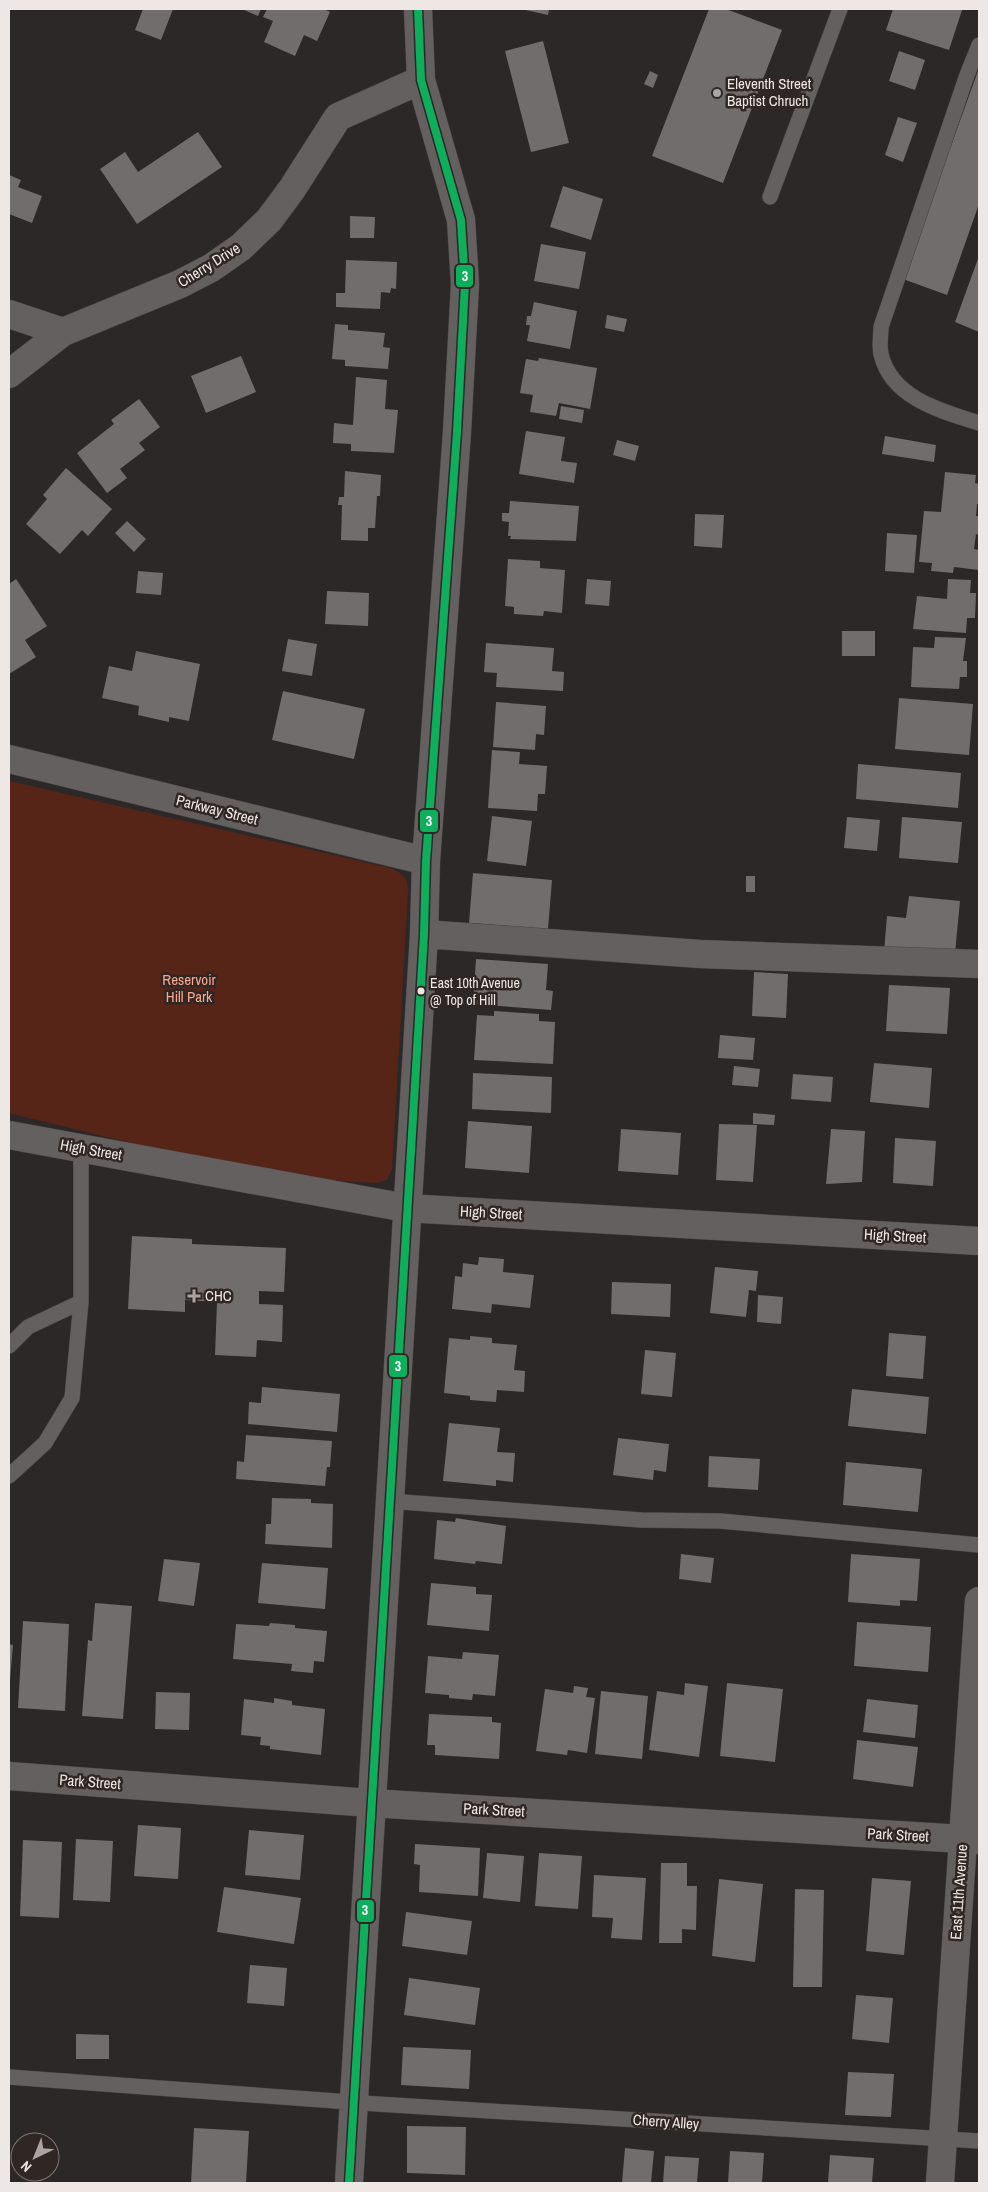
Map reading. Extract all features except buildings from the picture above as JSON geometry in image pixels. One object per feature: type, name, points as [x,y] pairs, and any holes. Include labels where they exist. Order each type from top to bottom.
[{"type":"street","points":[[349,2183],[370,1803],[424,934],[426,861],[455,461],[465,284],[461,220],[421,80],[418,9]]},
{"type":"street","name":"Cherry Drive","points":[[9,374],[63,332],[180,284],[211,268],[241,247],[269,220],[292,189],[338,117],[421,80]]},
{"type":"street","points":[[9,314],[63,332]]},
{"type":"street","name":"Parkway Street","points":[[9,759],[426,861]]},
{"type":"street","points":[[424,934],[700,954],[979,964]]},
{"type":"street","name":"High Street","points":[[9,1135],[406,1208],[979,1241]]},
{"type":"street","name":"East 11th Avenue","points":[[940,2183],[971,1840],[979,1601]]},
{"type":"street","name":"Park Street","points":[[9,1776],[370,1803],[971,1840]]},
{"type":"lane","points":[[770,197],[840,9]]},
{"type":"lane","points":[[979,45],[963,85],[881,327],[880,352],[887,372],[898,388],[939,411],[979,423]]},
{"type":"lane","points":[[9,1476],[45,1443],[72,1398],[81,1302],[81,1148]]},
{"type":"lane","points":[[9,1346],[28,1326],[81,1302]]},
{"type":"lane","points":[[389,1501],[641,1520],[720,1521],[979,1545]]},
{"type":"lane","name":"Cherry Alley","points":[[9,2077],[352,2103],[979,2141]]},
{"type":"green space","name":"Reservoir Hill Park","points":[[9,781],[390,868],[404,876],[408,891],[392,1169],[387,1180],[376,1183],[298,1178],[148,1147],[9,1113]]},
{"type":"transit line","name":"3","points":[[349,2183],[424,934],[426,861],[457,432],[465,284],[461,220],[421,80],[418,9]]},
{"type":"place","name":"Eleventh Street Baptist Chruch","points":[[717,93]]},
{"type":"place","name":"East 10th Avenue @ Top of Hill","points":[[421,991]]},
{"type":"place","name":"CHC","points":[[194,1296]]}]
